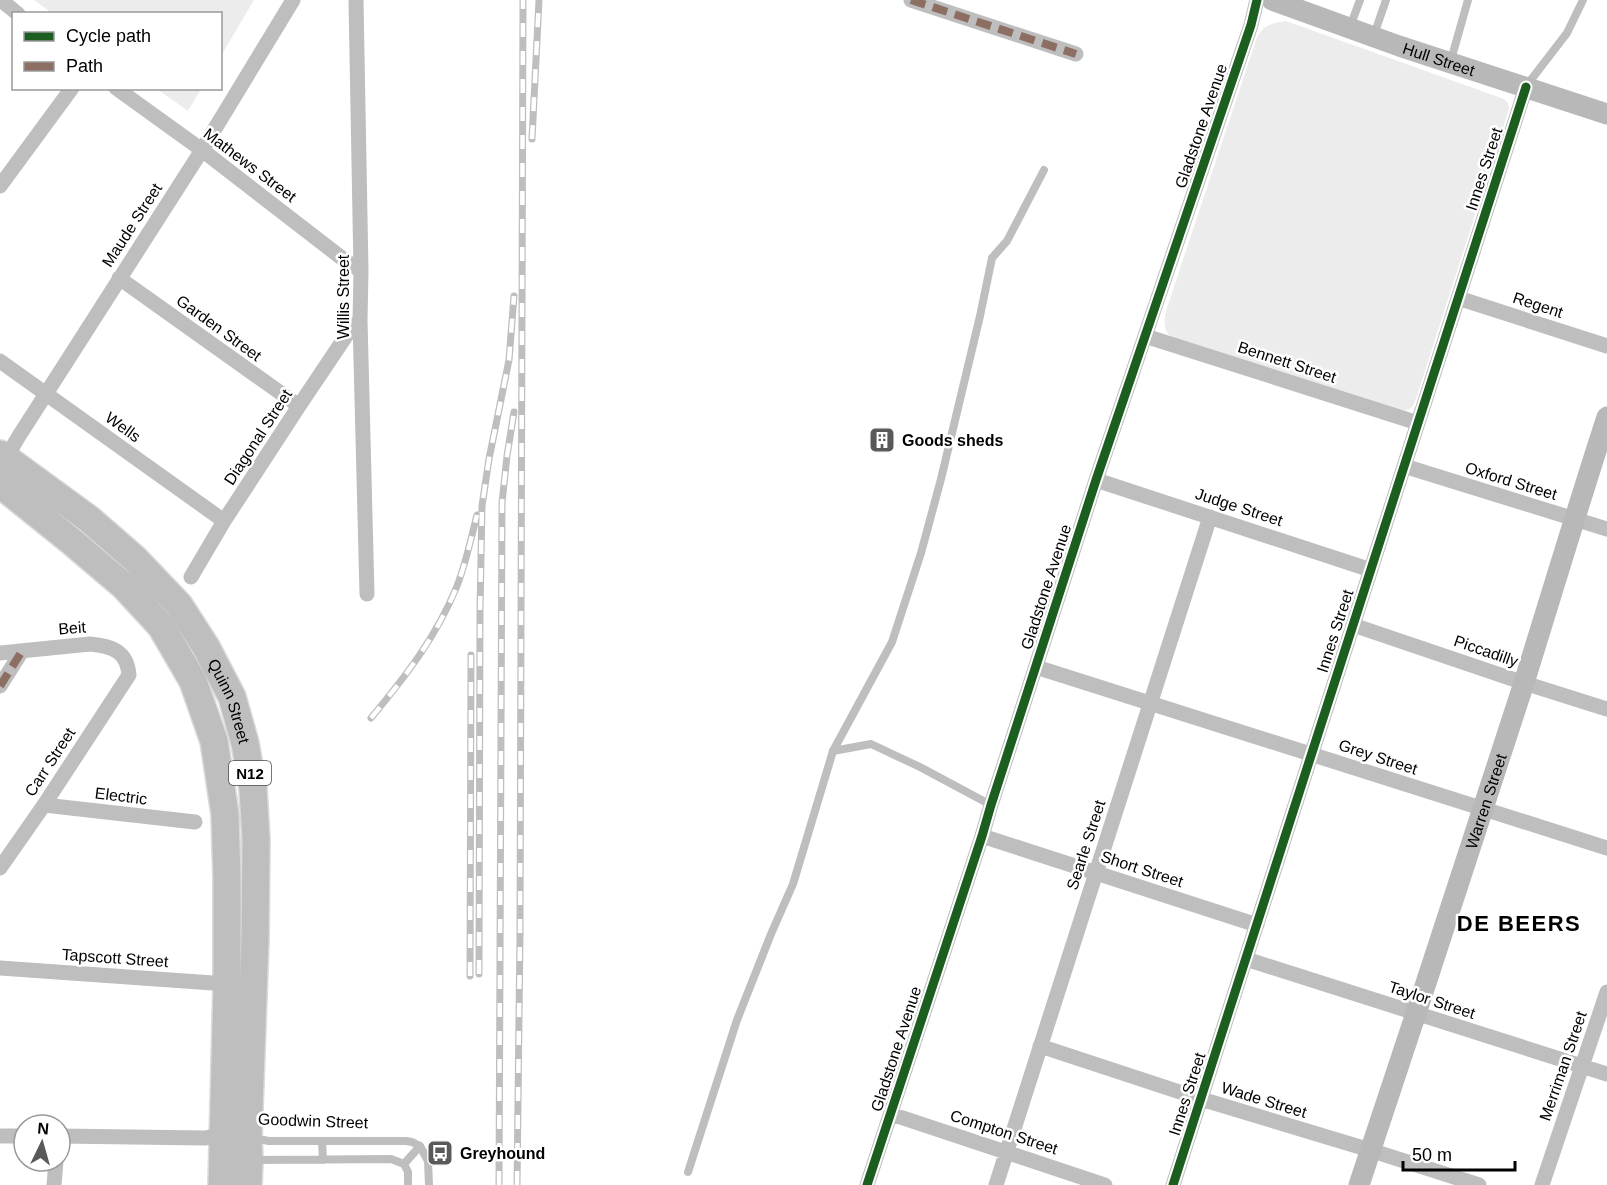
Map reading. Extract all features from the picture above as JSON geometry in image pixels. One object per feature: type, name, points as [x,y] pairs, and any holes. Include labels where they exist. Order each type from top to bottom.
[{"type":"highway","name":"Quinn Street","points":[[2,460],[89,519],[135,559],[178,604],[206,647],[232,697],[245,743],[251,778],[256,839],[255,939],[233,1152],[222,1185]]},
{"type":"highway","name":"Quinn Street","points":[[0,484],[124,586],[161,626],[193,681],[214,741],[225,814],[227,984],[233,1152]]},
{"type":"street","points":[[1,0],[16,12]]},
{"type":"street","name":"Maude Street","points":[[2,460],[202,150],[293,0]]},
{"type":"street","name":"Willis Street","points":[[356,0],[360,320],[367,594]]},
{"type":"street","points":[[911,0],[1076,54]]},
{"type":"street","name":"Gladstone Avenue","points":[[867,1185],[1096,480],[1251,25],[1257,0]]},
{"type":"street","name":"Hull Street","points":[[1273,0],[1374,37],[1607,114]]},
{"type":"street","name":"Innes Street","points":[[1173,1185],[1526,87]]},
{"type":"street","points":[[0,186],[71,90]]},
{"type":"street","name":"Mathews Street","points":[[119,90],[361,271]]},
{"type":"street","name":"Garden Street","points":[[119,278],[298,406]]},
{"type":"street","name":"Regent","points":[[1458,298],[1607,346]]},
{"type":"street","name":"Diagonal Street","points":[[191,577],[298,406],[350,330],[360,320]]},
{"type":"street","name":"Bennett Street","points":[[1145,336],[1418,423]]},
{"type":"street","name":"Wells","points":[[0,361],[224,521]]},
{"type":"street","name":"Warren Street","points":[[1359,1185],[1524,683],[1607,417]]},
{"type":"street","name":"Oxford Street","points":[[1404,466],[1607,530]]},
{"type":"street","name":"Judge Street","points":[[1096,480],[1371,570]]},
{"type":"street","name":"Searle Street","points":[[996,1185],[1210,517]]},
{"type":"street","name":"Piccadilly","points":[[1353,625],[1607,709]]},
{"type":"street","name":"Beit","points":[[0,653],[90,644],[112,648],[125,657],[129,675]]},
{"type":"street","points":[[0,686],[22,651]]},
{"type":"street","name":"Grey Street","points":[[1036,668],[1607,848]]},
{"type":"street","name":"Carr Street","points":[[0,868],[129,675]]},
{"type":"street","name":"Electric","points":[[44,805],[195,822]]},
{"type":"street","name":"Short Street","points":[[982,836],[1257,925]]},
{"type":"street","name":"Taylor Street","points":[[1246,959],[1607,1074]]},
{"type":"street","name":"Tapscott Street","points":[[0,968],[227,984]]},
{"type":"street","name":"Merriman Street","points":[[1542,1185],[1607,992]]},
{"type":"street","name":"Wade Street","points":[[1040,1046],[1201,1100],[1479,1185]]},
{"type":"street","name":"Compton Street","points":[[891,1114],[1006,1152],[1084,1182],[1105,1185]]},
{"type":"street","name":"Goodwin Street","points":[[72,1137],[233,1152]]},
{"type":"lane","points":[[1350,28],[1360,0]]},
{"type":"lane","points":[[1374,37],[1386,0]]},
{"type":"lane","points":[[1450,62],[1468,0]]},
{"type":"lane","points":[[1526,87],[1567,33],[1583,0]]},
{"type":"lane","points":[[688,1172],[737,1020],[793,884],[833,751],[892,642],[921,553],[941,479],[992,258],[1007,241],[1044,170]]},
{"type":"lane","points":[[833,751],[870,744],[920,767],[991,805]]},
{"type":"lane","name":"Goodwin Street","points":[[233,1152],[269,1141],[405,1141],[420,1146]]},
{"type":"lane","points":[[322,1141],[323,1160]]},
{"type":"lane","points":[[404,1164],[420,1146],[428,1161],[429,1185]]},
{"type":"lane","points":[[233,1152],[323,1160],[391,1159],[404,1164],[408,1172],[408,1185]]},
{"type":"shaded area","points":[[34,0],[254,0],[222,54],[222,12],[51,12]]},
{"type":"shaded area","points":[[1286,21],[1504,99],[1508,103],[1509,109],[1416,399],[1412,407],[1407,410],[1398,411],[1175,340],[1165,327],[1166,311],[1256,40],[1261,31],[1268,26]]},
{"type":"shaded area","points":[[158,90],[200,90],[188,111]]},
{"type":"railway","points":[[517,1185],[523,0]]},
{"type":"railway","points":[[532,139],[539,0]]},
{"type":"railway","points":[[479,974],[482,506],[509,360],[514,296]]},
{"type":"railway","points":[[499,1185],[502,503],[514,412]]},
{"type":"railway","points":[[371,718],[408,671],[440,622],[460,577],[477,515]]},
{"type":"railway","points":[[470,976],[471,655]]},
{"type":"marked path","points":[[911,0],[1076,54]]},
{"type":"marked path","points":[[0,686],[22,651]]},
{"type":"cycle path","points":[[867,1185],[1096,480],[1251,25],[1257,0]]},
{"type":"cycle path","points":[[1173,1185],[1526,87]]},
{"type":"place","name":"Goods sheds","points":[[882,440]]},
{"type":"place","name":"Greyhound","points":[[440,1153]]},
{"type":"district","name":"DE BEERS","points":[[1519,923]]}]
